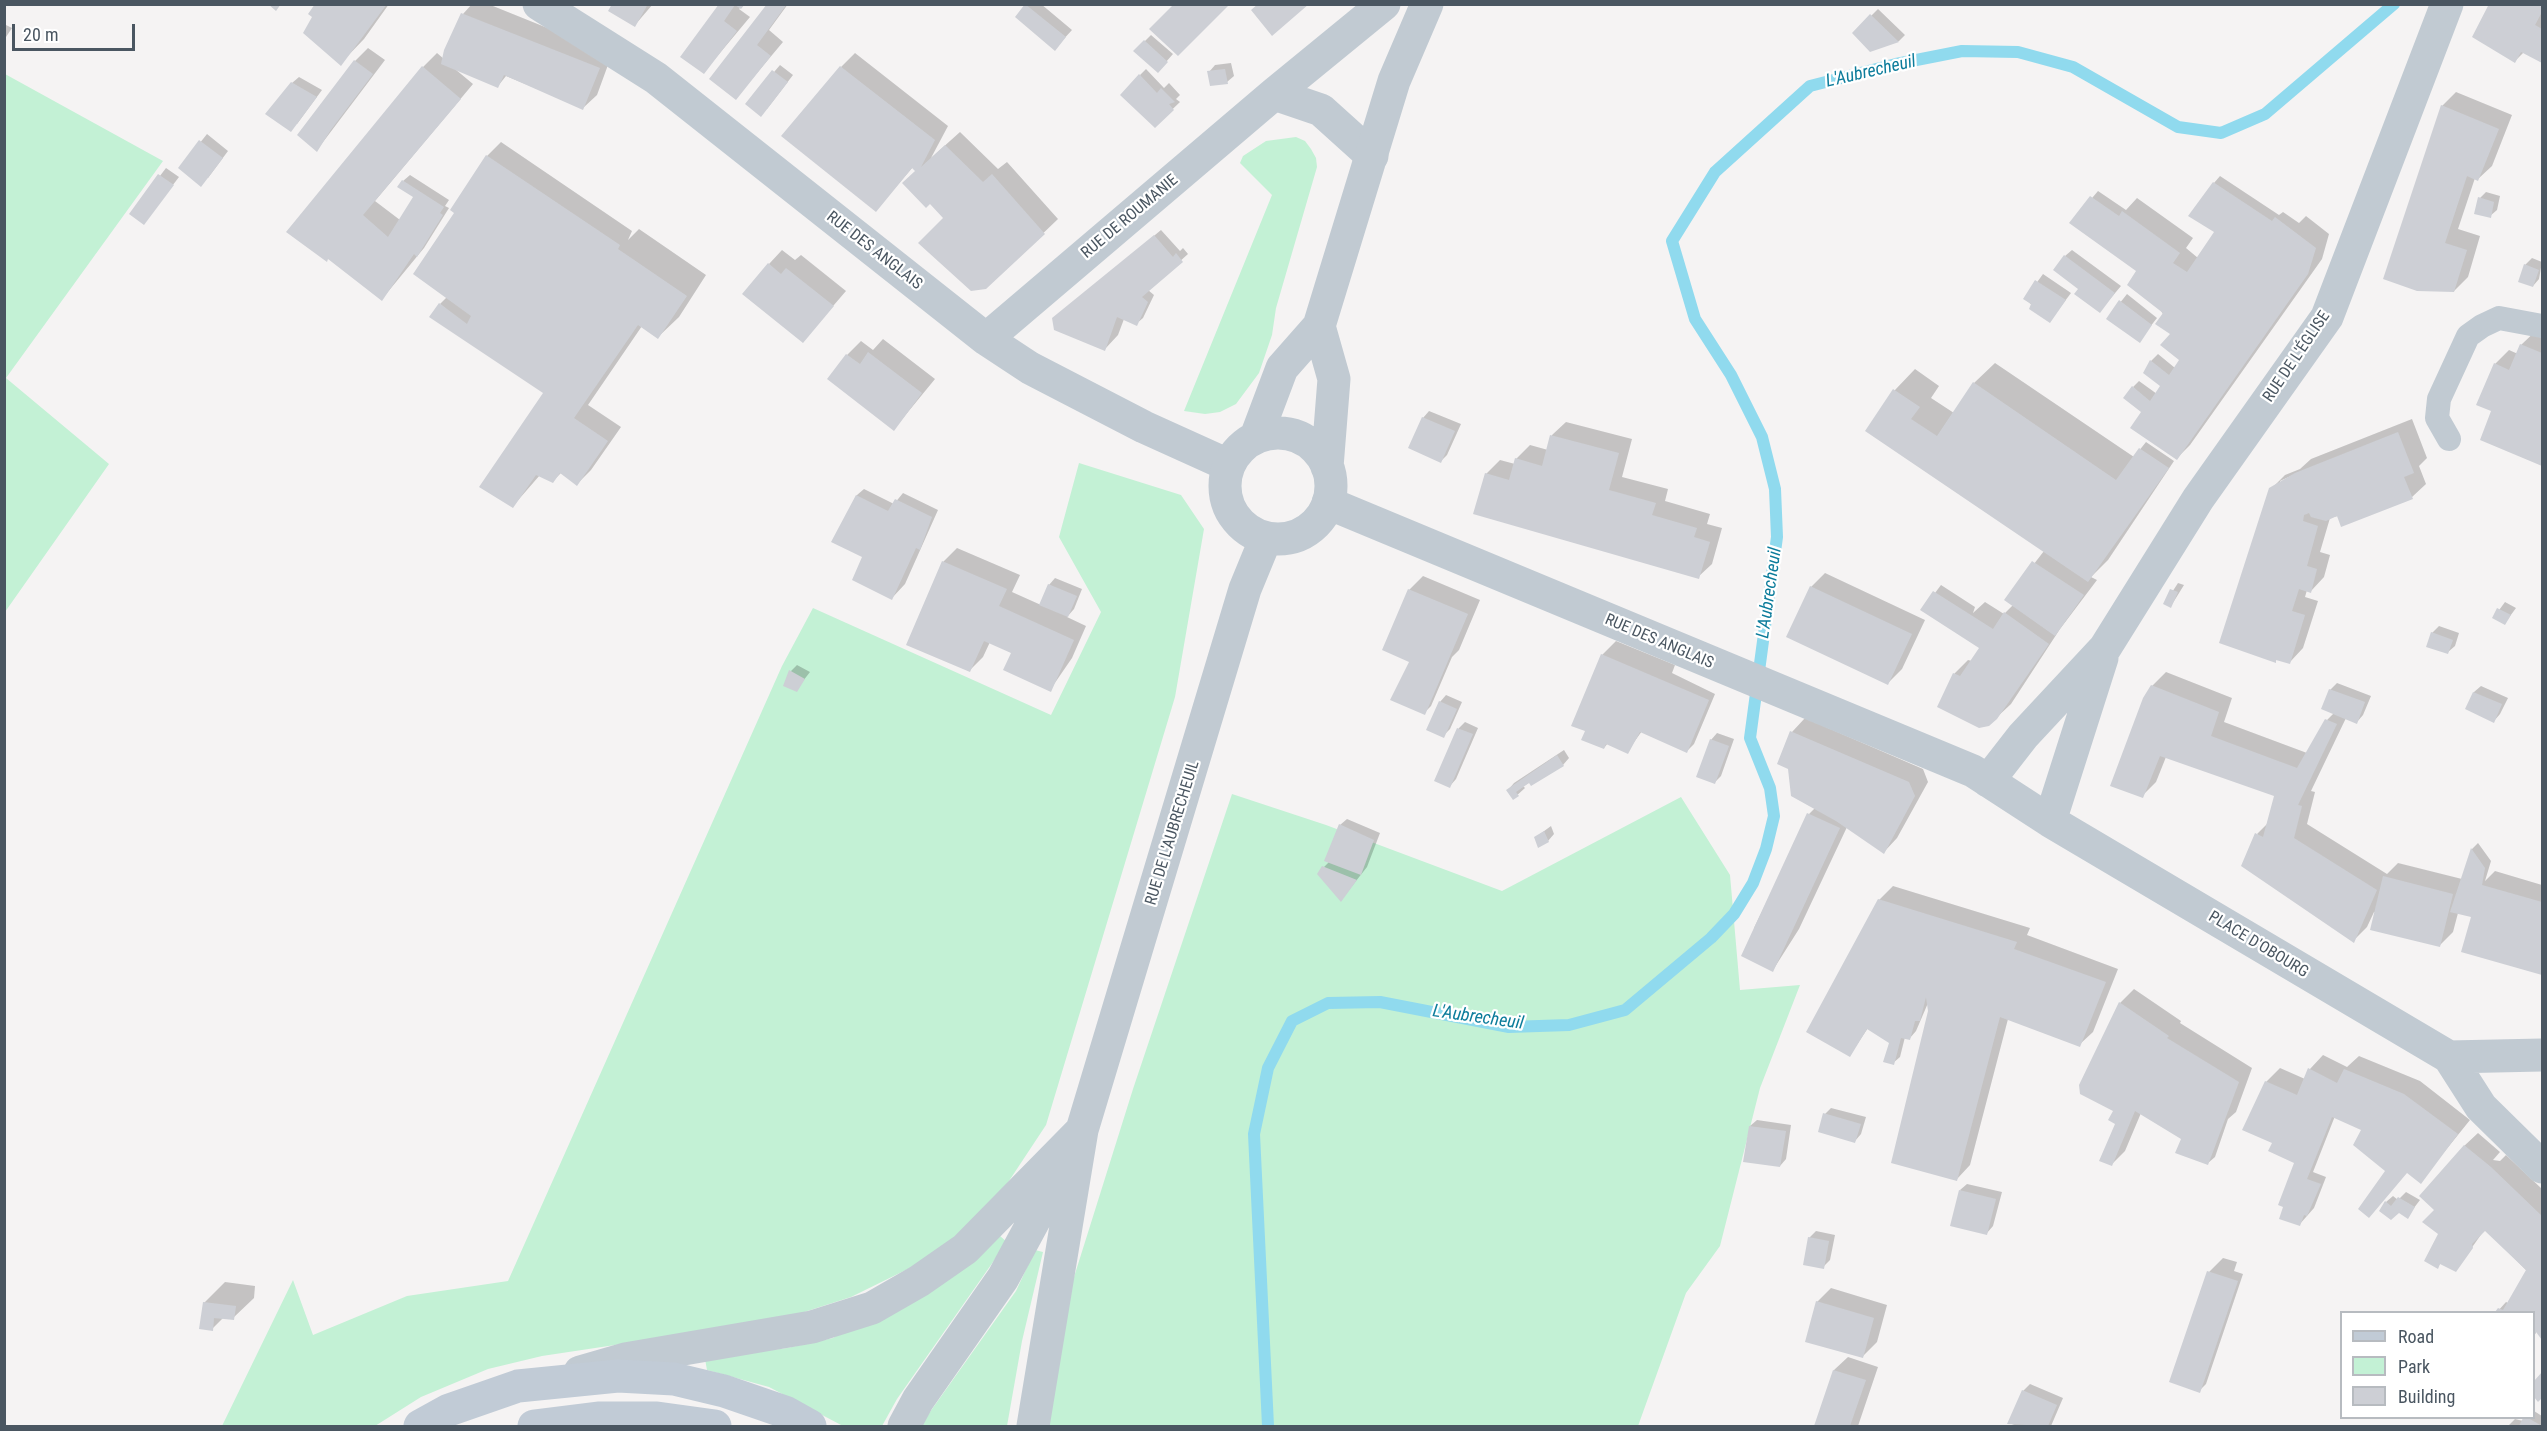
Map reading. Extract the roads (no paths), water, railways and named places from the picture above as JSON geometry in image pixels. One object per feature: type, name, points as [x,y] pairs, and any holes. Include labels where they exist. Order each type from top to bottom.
[{"type":"main road","points":[[420,1426],[449,1410],[518,1386],[618,1376],[674,1379],[724,1391],[775,1409],[810,1426]]},
{"type":"main road","points":[[534,1426],[598,1418],[657,1418],[715,1426]]},
{"type":"street","name":"RUE DES ANGLAIS","points":[[539,4],[656,78],[986,339],[1030,369],[1144,427],[1228,465]]},
{"type":"street","name":"RUE DE ROUMANIE","points":[[986,339],[1274,94],[1384,4]]},
{"type":"street","points":[[1256,437],[1282,368],[1319,326],[1394,81],[1427,4]]},
{"type":"street","name":"RUE DE L'ÉGLISE","points":[[1988,781],[2023,736],[2105,648],[2198,499],[2327,317],[2447,4]]},
{"type":"street","points":[[1274,94],[1321,110],[1372,156]]},
{"type":"street","points":[[1319,326],[1334,379],[1327,467]]},
{"type":"street","points":[[1272,433],[1290,434],[1305,440],[1318,452],[1327,467],[1331,479],[1328,503],[1321,517],[1297,536],[1266,538],[1249,531],[1235,518],[1226,502],[1224,483],[1228,465],[1244,444],[1256,437],[1272,433]]},
{"type":"street","name":"RUE DES ANGLAIS","points":[[1328,503],[1738,675],[1940,756],[1988,781]]},
{"type":"street","name":"RUE DE L'AUBRECHEUIL","points":[[1082,1130],[1245,589],[1266,538]]},
{"type":"street","name":"RUE DE L'ÉGLISE","points":[[2050,821],[2105,648]]},
{"type":"street","name":"PLACE D'OBOURG","points":[[1988,781],[2050,821],[2449,1058]]},
{"type":"street","points":[[2449,1058],[2542,1055]]},
{"type":"street","points":[[2449,1058],[2481,1107],[2542,1167]]},
{"type":"street","points":[[544,1383],[625,1359],[812,1327],[872,1308],[919,1281],[964,1249],[1082,1130]]},
{"type":"street","points":[[904,1426],[918,1400],[1003,1278],[1082,1130]]},
{"type":"street","points":[[1033,1426],[1082,1130]]},
{"type":"lane","points":[[2449,439],[2437,418],[2439,399],[2468,336],[2499,318],[2542,326]]},
{"type":"waterway","name":"L'Aubrecheuil","points":[[1268,1426],[1254,1134],[1268,1068],[1292,1021],[1328,1003],[1380,1002],[1509,1027],[1569,1025],[1625,1010],[1711,938],[1734,914],[1753,883],[1766,849],[1774,816],[1770,788],[1750,738],[1777,537],[1775,489],[1762,437],[1731,375],[1695,319],[1672,241],[1715,172],[1810,86],[1896,64],[1962,51],[2018,52],[2073,67],[2178,127],[2221,133],[2265,114],[2394,4]]}]
